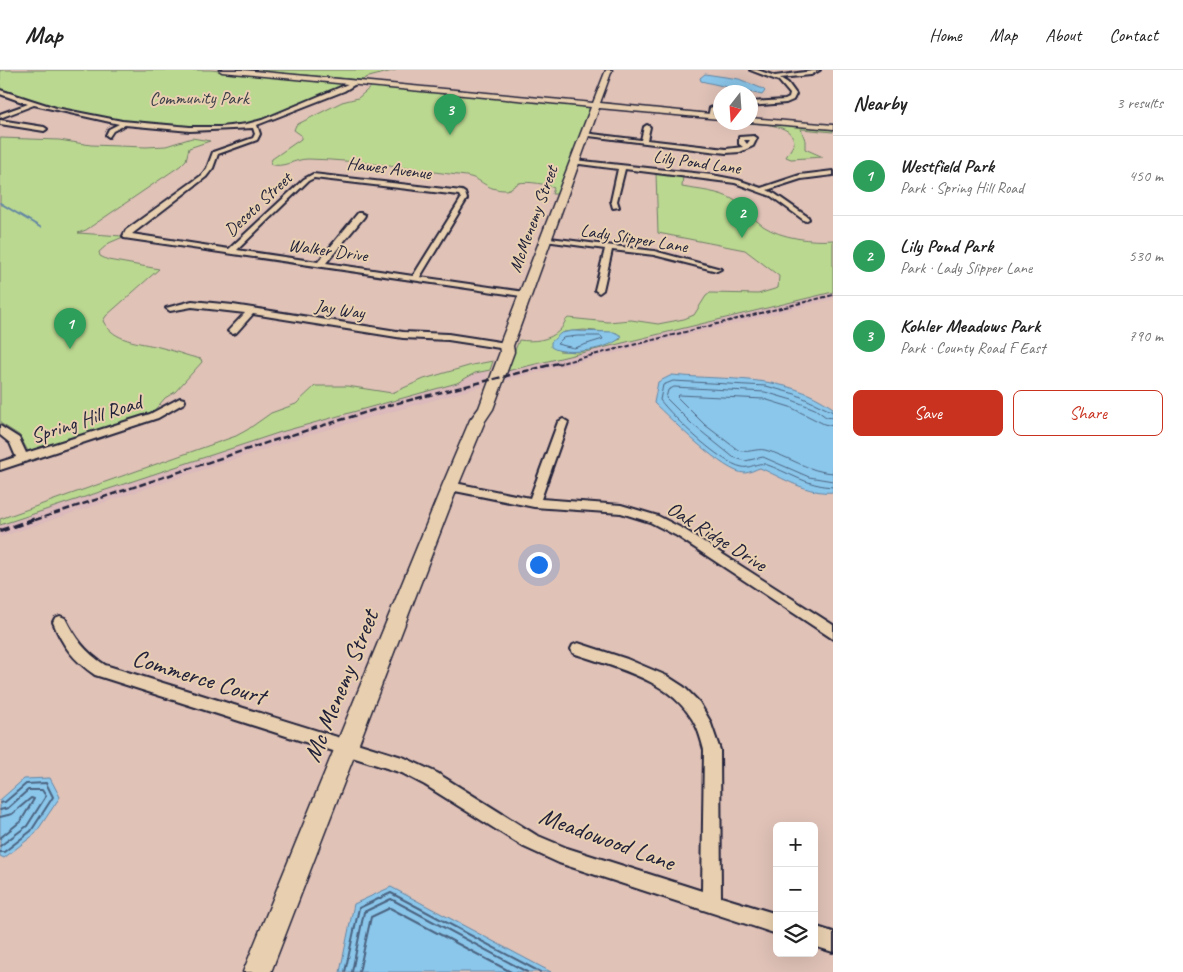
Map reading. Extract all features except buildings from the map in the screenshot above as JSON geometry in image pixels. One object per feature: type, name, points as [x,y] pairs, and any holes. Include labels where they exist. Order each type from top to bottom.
[{"type":"street","points":[[222,70],[713,116]]},
{"type":"street","points":[[595,106],[609,70]]},
{"type":"street","points":[[752,70],[775,77],[790,88],[793,94],[791,99],[782,102],[758,104]]},
{"type":"street","points":[[775,77],[811,74],[818,70]]},
{"type":"street","points":[[0,92],[32,104],[126,122],[197,128],[253,125],[357,82]]},
{"type":"street","points":[[0,116],[32,104]]},
{"type":"street","name":"McMenemy Street","points":[[478,420],[486,409],[507,352],[506,346],[595,106]]},
{"type":"street","points":[[710,116],[713,110]]},
{"type":"street","points":[[758,121],[833,127]]},
{"type":"street","points":[[0,122],[21,127],[44,129]]},
{"type":"street","points":[[109,135],[111,130],[126,122]]},
{"type":"street","name":"Walker Drive","points":[[253,125],[257,129],[258,136],[255,139],[215,154],[210,168],[203,177],[127,236],[525,295]]},
{"type":"street","points":[[644,141],[647,127]]},
{"type":"street","points":[[584,135],[726,151],[740,150],[746,146]]},
{"type":"street","name":"Lily Pond Lane","points":[[574,162],[716,178],[762,190],[780,199],[805,219]]},
{"type":"street","points":[[615,207],[614,201],[622,167]]},
{"type":"street","points":[[762,190],[800,177],[833,173]]},
{"type":"street","name":"Hawes Avenue","points":[[308,178],[326,176],[459,192],[465,198],[416,279]]},
{"type":"street","name":"Desoto Street","points":[[230,252],[308,178]]},
{"type":"street","points":[[320,265],[361,216]]},
{"type":"street","name":"Lady Slipper Lane","points":[[545,239],[658,254],[717,269]]},
{"type":"street","points":[[600,290],[609,247]]},
{"type":"street","name":"Jay Way","points":[[170,308],[195,304],[252,310],[406,336],[446,337],[506,346]]},
{"type":"street","points":[[233,330],[252,310]]},
{"type":"street","name":"Spring Hill Road","points":[[0,466],[154,416],[180,401]]},
{"type":"street","name":"Mc Menemy Street","points":[[257,972],[478,420]]},
{"type":"street","points":[[534,503],[563,422]]},
{"type":"street","points":[[0,429],[15,441],[23,459]]},
{"type":"street","name":"Oak Ridge Drive","points":[[450,486],[534,503],[604,506],[637,513],[654,519],[680,533],[833,633]]},
{"type":"street","name":"Commerce Court","points":[[60,622],[66,638],[74,650],[100,670],[346,747]]},
{"type":"street","points":[[578,649],[657,676],[683,695],[702,720],[712,750],[711,904]]},
{"type":"street","name":"Meadowood Lane","points":[[346,747],[405,766],[431,779],[496,822],[530,841],[565,857],[773,923]]},
{"type":"street","points":[[818,937],[833,942]]},
{"type":"shaded area","points":[[833,290],[833,299],[499,382],[503,371]]},
{"type":"shaded area","points":[[491,366],[484,386],[307,435],[0,537],[0,524],[461,373]]},
{"type":"green space","name":"Community Park","points":[[0,70],[210,70],[351,83],[253,124],[205,128],[135,122],[62,110],[0,91]]},
{"type":"green space","points":[[244,70],[396,70],[363,80]]},
{"type":"green space","points":[[357,84],[590,108],[558,194],[552,194],[554,188],[537,183],[519,183],[506,190],[499,190],[472,177],[367,163],[308,159],[284,165],[270,164],[272,159],[301,139],[301,135],[294,130],[296,125],[342,102],[358,98],[371,87]]},
{"type":"green space","points":[[758,123],[833,129],[833,132],[801,129],[805,140],[805,149],[823,157],[791,159],[786,157],[794,144],[788,131]]},
{"type":"green space","points":[[0,138],[59,140],[91,145],[146,147],[166,146],[192,138],[210,141],[189,148],[186,160],[180,166],[86,230],[78,233],[122,236],[109,243],[99,252],[100,256],[108,260],[159,269],[106,316],[103,321],[108,328],[120,337],[128,340],[201,359],[202,362],[175,392],[165,398],[153,412],[34,451],[28,451],[19,435],[0,423]]},
{"type":"green space","points":[[656,173],[683,175],[682,187],[708,191],[728,197],[738,203],[763,226],[779,234],[797,238],[833,240],[833,292],[507,371],[519,340],[535,341],[546,339],[556,334],[568,318],[608,322],[631,320],[658,324],[694,315],[710,293],[758,294],[778,288],[779,276],[745,250],[658,233]],"holes":[[[584,330],[617,333],[621,339],[579,352],[559,351],[564,332]]]},
{"type":"green space","points":[[493,361],[490,370],[475,373],[457,383],[281,432],[0,525],[0,519],[236,436],[271,413],[296,404],[315,386],[347,386],[392,393],[424,379]]},
{"type":"water","points":[[705,74],[739,79],[753,85],[718,85],[701,81],[700,78]]},
{"type":"water","points":[[758,87],[765,91],[762,95],[758,94]]},
{"type":"water","points":[[572,331],[614,332],[622,336],[609,345],[588,350],[567,351],[551,347],[551,342],[561,333]]},
{"type":"water","points":[[672,375],[775,384],[795,389],[833,408],[833,492],[814,491],[760,468],[745,473],[725,465],[654,403],[658,382]]},
{"type":"water","points":[[50,778],[60,797],[35,834],[4,858],[0,856],[0,800],[24,779]]},
{"type":"water","points":[[391,887],[551,972],[340,972],[354,904]]},
{"type":"waterway","points":[[0,203],[40,227]]},
{"type":"railway","points":[[557,364],[833,295]]},
{"type":"railway","points":[[35,520],[272,441],[390,405],[562,362]]},
{"type":"railway","points":[[0,531],[38,518]]},
{"type":"place","name":"Kohler Meadows Park","points":[[450,135]]},
{"type":"place","name":"Lily Pond Park","points":[[742,238]]},
{"type":"place","name":"Westfield Park","points":[[70,349]]}]
